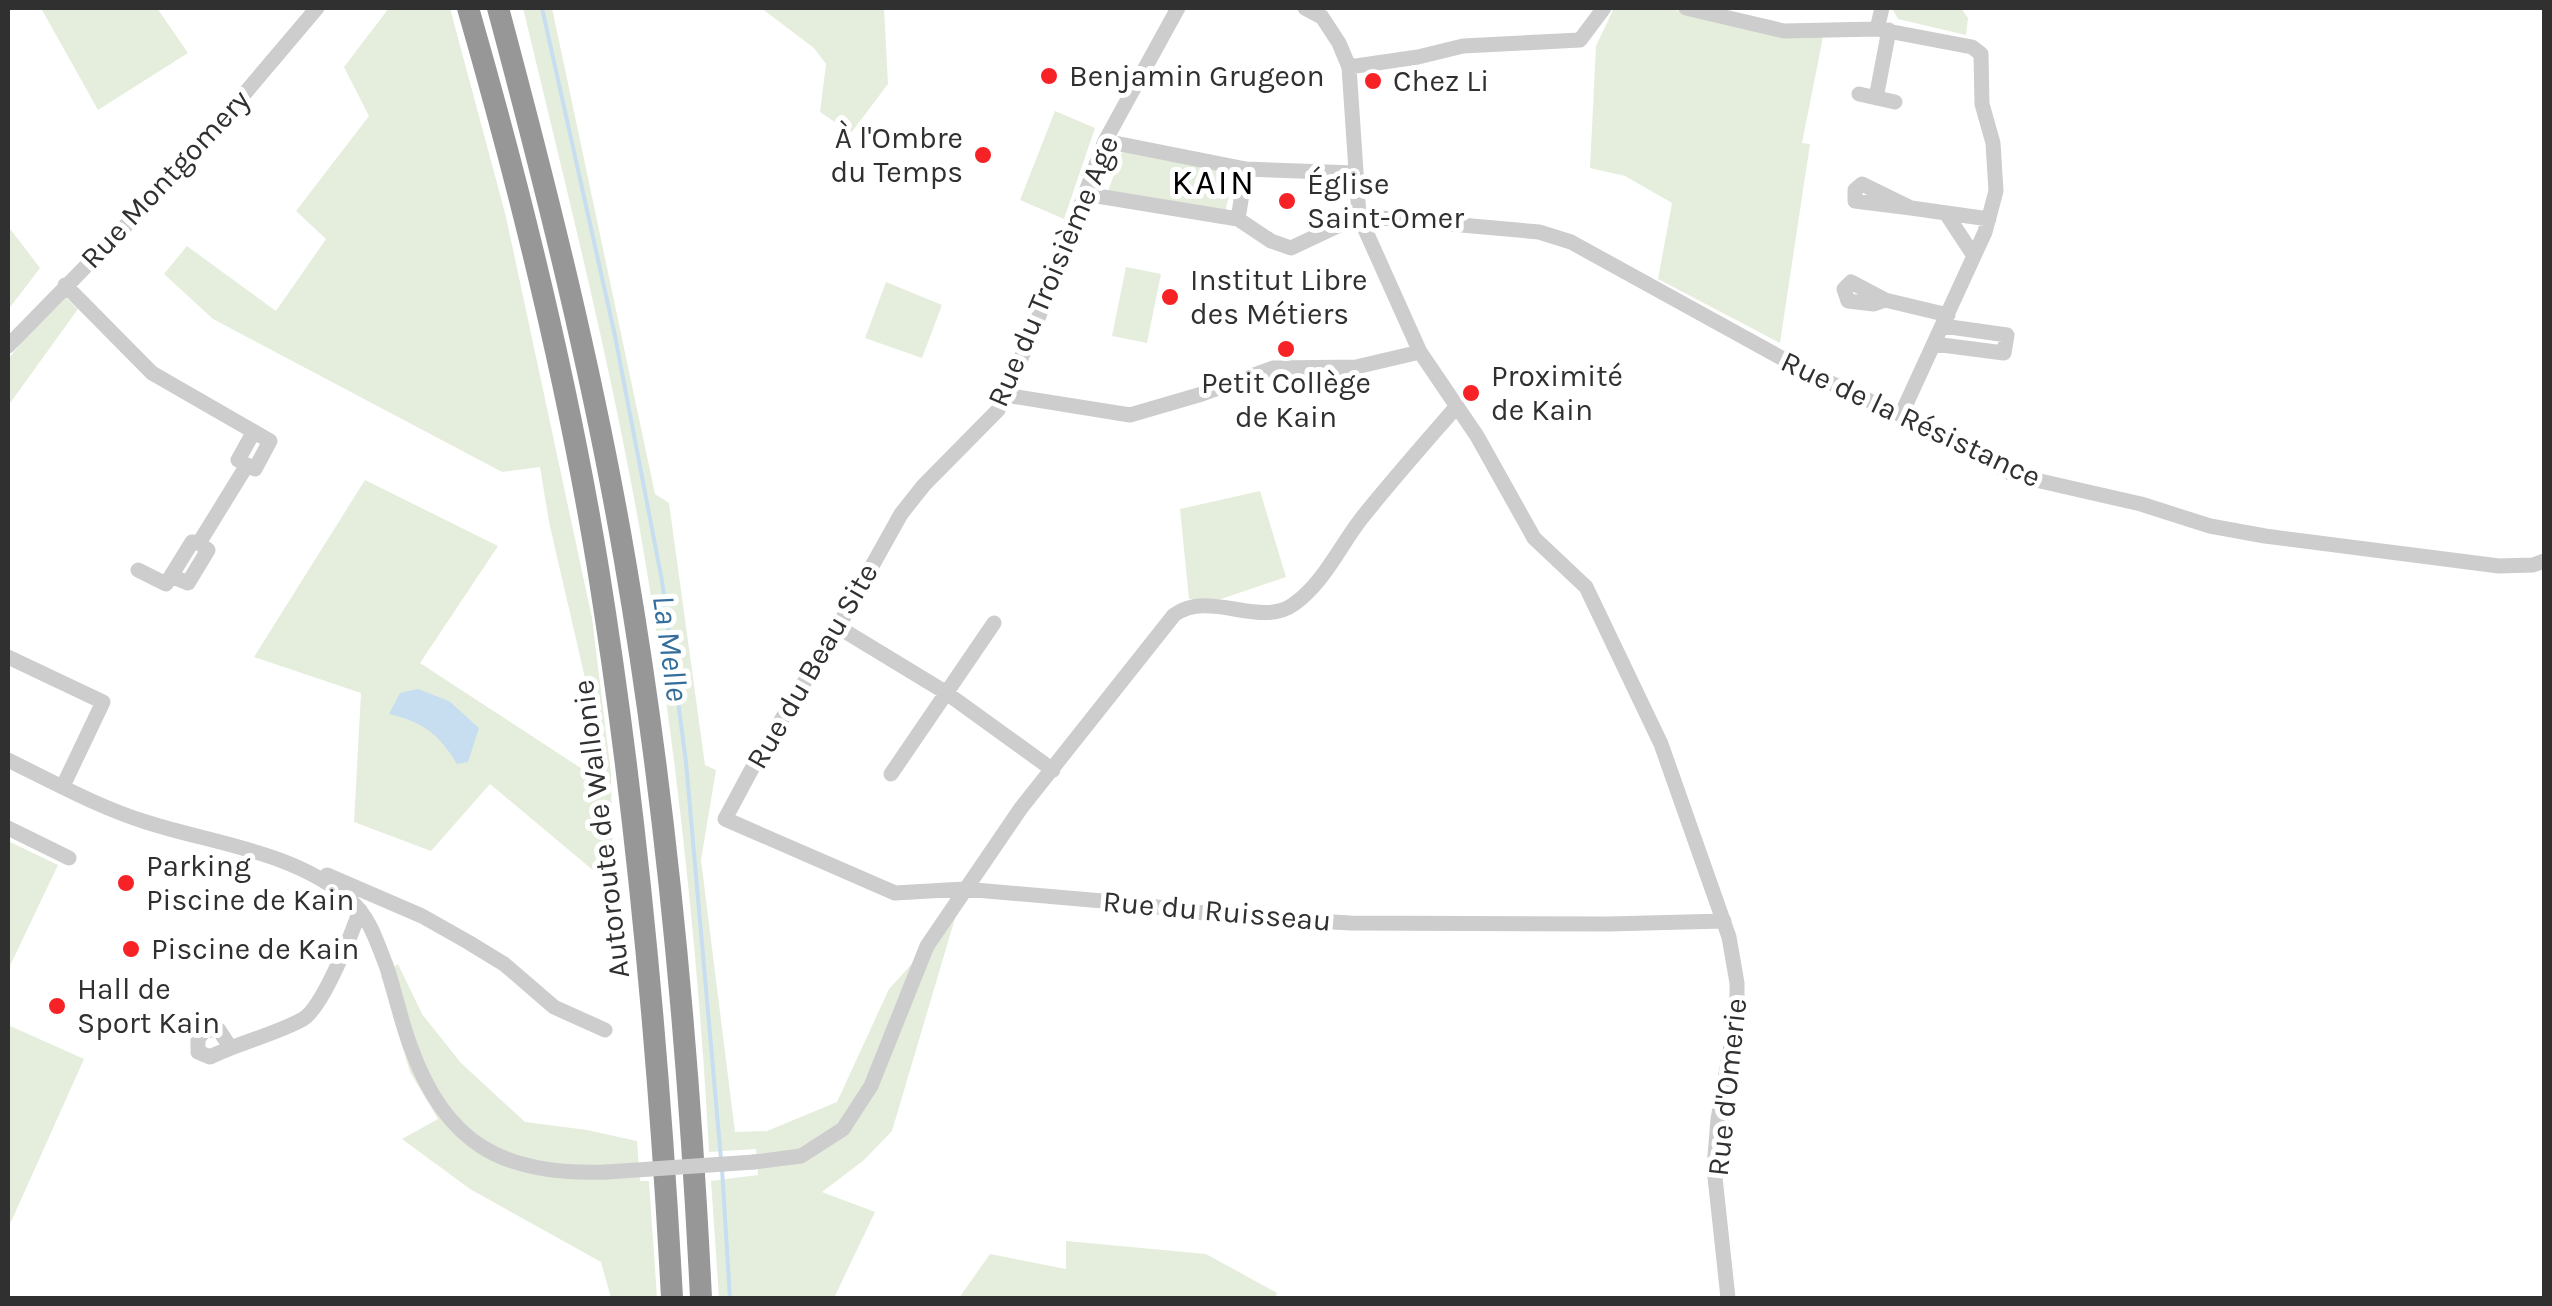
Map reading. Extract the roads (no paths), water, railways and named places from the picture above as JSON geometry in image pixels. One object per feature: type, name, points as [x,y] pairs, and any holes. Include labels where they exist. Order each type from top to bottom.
[{"type":"highway","name":"Autoroute de Wallonie","points":[[468,8],[524,216],[598,566],[639,867],[657,1062],[672,1298]]},
{"type":"highway","name":"Autoroute de Wallonie","points":[[498,8],[548,192],[586,356],[628,580],[667,862],[684,1039],[701,1298]]},
{"type":"street","name":"Rue Montgomery","points":[[8,346],[179,170],[318,8]]},
{"type":"street","name":"Rue du Troisième Age","points":[[901,514],[998,410],[1034,329],[1105,141],[1178,8]]},
{"type":"street","points":[[1305,8],[1322,17],[1350,67],[1418,58],[1463,46],[1580,40],[1604,8]]},
{"type":"street","points":[[1686,8],[1784,31],[1883,29],[1972,47],[1980,54],[1982,104],[1994,144],[1996,191],[1974,256],[1902,416]]},
{"type":"street","points":[[1882,8],[1883,29],[1867,96],[1895,102]]},
{"type":"street","name":"Rue d'Omerie","points":[[1350,67],[1359,216],[1420,352],[1493,462],[1534,538],[1586,587],[1660,744],[1727,929],[1737,983],[1737,1011],[1718,1119],[1714,1168],[1728,1298]]},
{"type":"street","points":[[1105,141],[1246,169],[1355,173]]},
{"type":"street","points":[[1241,221],[1246,169]]},
{"type":"street","points":[[1085,194],[1241,221],[1271,241],[1290,248],[1359,216]]},
{"type":"street","points":[[1910,208],[1989,219]]},
{"type":"street","points":[[1947,215],[1974,256]]},
{"type":"street","name":"Rue de la Résistance","points":[[1359,216],[1539,232],[1571,242],[1806,372],[1902,416],[2014,475],[2141,504],[2210,526],[2265,536],[2499,566],[2544,561]]},
{"type":"street","points":[[64,285],[152,373],[270,441],[255,469],[246,465],[199,543],[208,550],[188,583],[171,576],[166,584],[138,570]]},
{"type":"street","points":[[1885,300],[2007,336],[2004,353],[1934,344]]},
{"type":"street","points":[[1005,395],[1130,415],[1272,368],[1356,367],[1420,352]]},
{"type":"street","points":[[8,760],[144,822],[292,864],[311,873],[364,914],[433,1098],[455,1125],[501,1159],[567,1174],[802,1156],[843,1128],[871,1086],[928,946],[964,889],[1021,808],[1178,612],[1204,606],[1275,613],[1295,604],[1457,406]]},
{"type":"street","name":"Rue du Beau Site","points":[[725,819],[901,514]]},
{"type":"street","points":[[891,774],[994,623]]},
{"type":"street","points":[[838,627],[946,692],[1053,770]]},
{"type":"street","points":[[8,656],[103,702],[63,786]]},
{"type":"street","name":"Rue du Ruisseau","points":[[725,819],[895,893],[964,889],[1227,916],[1352,923],[1608,924],[1727,929]]},
{"type":"street","points":[[8,828],[69,858]]},
{"type":"street","points":[[311,873],[324,874],[438,925],[504,964],[554,1007],[605,1030]]},
{"type":"street","points":[[230,1047],[305,1018],[318,1004],[364,914],[383,899]]},
{"type":"water","points":[[418,689],[449,701],[479,728],[468,762],[457,764],[429,731],[389,714],[400,693]]},
{"type":"waterway","name":"La Melle","points":[[542,8],[615,336],[662,581],[686,762],[721,1159]]},
{"type":"waterway","name":"La Melle","points":[[722,1169],[730,1298]]},
{"type":"place","name":"Benjamin Grugeon","points":[[1049,76]]},
{"type":"place","name":"Chez Li","points":[[1373,81]]},
{"type":"place","name":"À l'Ombre du Temps","points":[[983,155]]},
{"type":"place","name":"Église Saint-Omer","points":[[1287,201]]},
{"type":"place","name":"Institut Libre des Métiers","points":[[1170,297]]},
{"type":"place","name":"Petit Collège de Kain","points":[[1286,349]]},
{"type":"place","name":"Proximité de Kain","points":[[1471,393]]},
{"type":"place","name":"Parking Piscine de Kain","points":[[126,883]]},
{"type":"place","name":"Piscine de Kain","points":[[131,949]]},
{"type":"place","name":"Hall de Sport Kain","points":[[57,1006]]},
{"type":"district","name":"KAIN","points":[[1214,182]]}]
